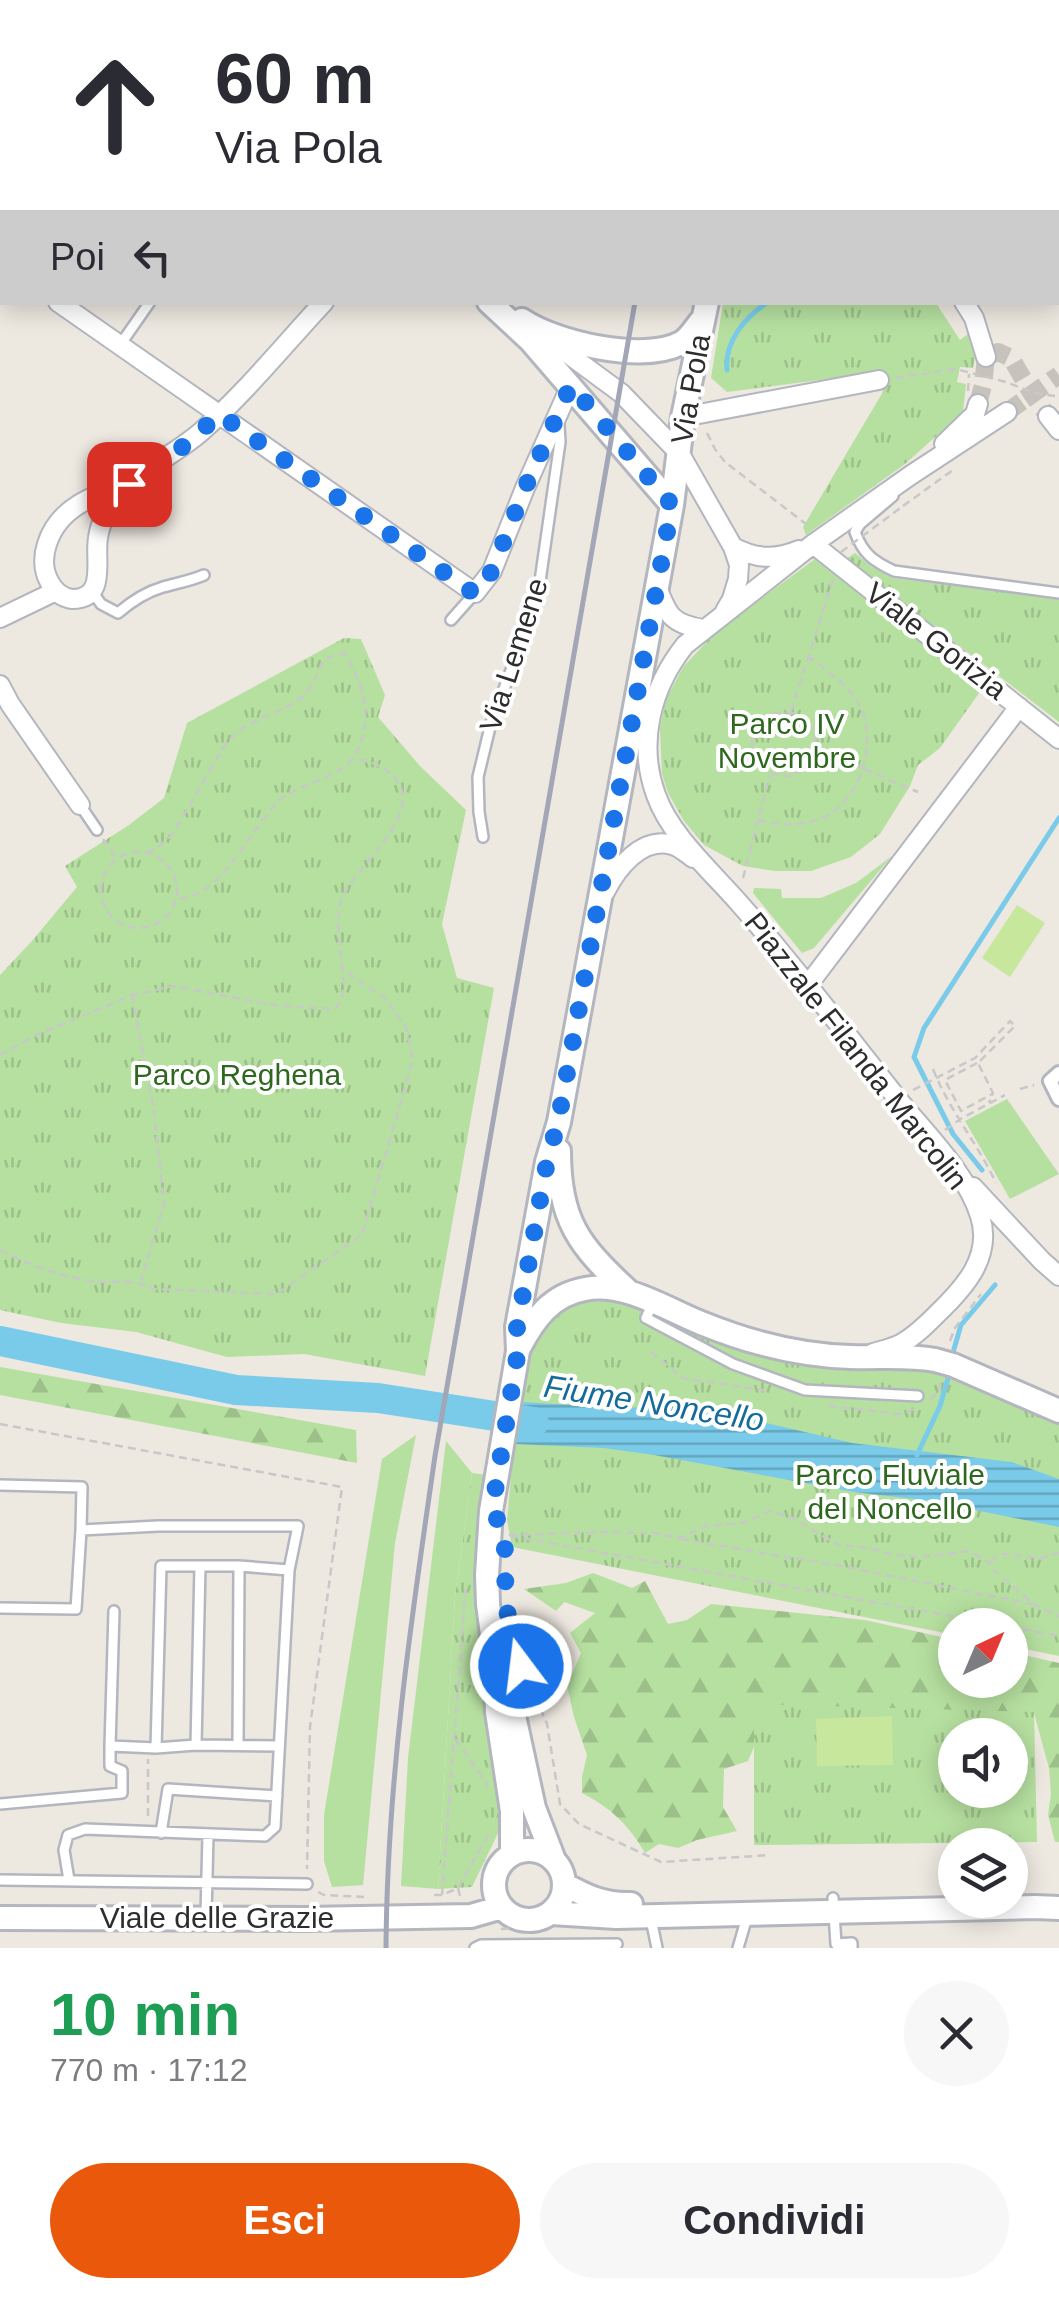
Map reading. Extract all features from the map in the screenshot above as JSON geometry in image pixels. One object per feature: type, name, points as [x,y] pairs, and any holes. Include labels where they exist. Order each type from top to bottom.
[{"type":"main road","points":[[496,305],[571,385],[672,505]]},
{"type":"main road","points":[[498,305],[538,331],[557,338],[634,352],[656,352],[684,342],[705,310]]},
{"type":"main road","name":"Via Pola","points":[[512,1854],[512,1811],[497,1712],[488,1604],[492,1510],[516,1362],[517,1327],[598,907],[705,310]]},
{"type":"main road","points":[[558,1122],[559,1174],[568,1216],[587,1250],[630,1293]]},
{"type":"main road","points":[[516,1362],[542,1311],[567,1294],[588,1288],[612,1288],[762,1344],[810,1353],[902,1356],[944,1362],[1059,1411]]},
{"type":"main road","name":"Via Pola","points":[[495,1657],[513,1711],[534,1808],[554,1860]]},
{"type":"main road","points":[[502,1908],[495,1897],[498,1866],[512,1854],[534,1850],[554,1860],[563,1875],[563,1895],[551,1913]]},
{"type":"main road","name":"Viale delle Grazie","points":[[564,1884],[590,1898],[614,1904],[1059,1908]]},
{"type":"main road","name":"Viale delle Grazie","points":[[0,1918],[206,1918],[466,1901],[494,1885]]},
{"type":"main road","points":[[1028,1893],[1059,1894]]},
{"type":"main road","name":"Viale delle Grazie","points":[[433,1902],[471,1916],[502,1908],[510,1915],[530,1920],[551,1913],[616,1918],[748,1914],[938,1896]]},
{"type":"street","name":"Via Lemene","points":[[62,305],[475,594],[492,571],[571,385]]},
{"type":"street","points":[[129,484],[97,494],[61,516],[52,528],[44,550],[44,567],[48,580],[64,597],[83,597],[92,591],[98,578],[98,536],[108,508],[129,484],[188,443],[321,305]]},
{"type":"street","points":[[969,310],[986,357]]},
{"type":"street","points":[[538,331],[621,393],[680,454],[734,548],[738,579],[722,615]]},
{"type":"street","points":[[684,417],[879,380]]},
{"type":"street","points":[[911,475],[975,414],[978,404]]},
{"type":"street","points":[[911,475],[1004,412]]},
{"type":"street","name":"Piazzale Filanda Marcolin","points":[[853,1357],[895,1346],[914,1335],[960,1293],[978,1262],[984,1241],[982,1220],[946,1158],[808,984],[705,867],[667,817],[646,762],[647,734],[655,698],[673,660],[685,645],[813,544],[911,475]]},
{"type":"street","points":[[734,548],[766,558],[813,544]]},
{"type":"street","name":"Viale Gorizia","points":[[813,544],[840,557],[875,594],[1059,739]]},
{"type":"street","points":[[656,587],[665,608],[678,623],[703,630]]},
{"type":"street","points":[[0,618],[56,591]]},
{"type":"street","points":[[0,685],[80,805]]},
{"type":"street","points":[[808,984],[1019,706]]},
{"type":"street","name":"Piazzale Filanda Marcolin","points":[[598,907],[619,870],[644,847],[658,843],[675,845],[705,867]]},
{"type":"street","points":[[1054,1077],[1059,1099]]},
{"type":"street","points":[[946,1158],[1059,1276]]},
{"type":"lane","points":[[120,345],[148,305]]},
{"type":"lane","name":"Via Lemene","points":[[483,837],[478,777],[491,723],[537,602],[560,442],[557,412]]},
{"type":"lane","points":[[911,475],[855,532],[860,547],[876,562],[894,570],[1059,592]]},
{"type":"lane","points":[[92,591],[101,604],[118,612],[136,598],[204,574]]},
{"type":"lane","points":[[451,620],[475,594]]},
{"type":"lane","points":[[80,805],[97,830]]},
{"type":"lane","points":[[654,1303],[646,1318],[672,1334],[733,1364],[805,1390],[918,1396]]},
{"type":"lane","points":[[0,1485],[82,1487],[76,1609],[0,1608]]},
{"type":"lane","points":[[69,1880],[64,1850],[68,1835],[85,1830],[265,1836],[275,1827],[288,1570],[298,1526],[81,1530]]},
{"type":"lane","points":[[152,1748],[161,1566],[288,1570]]},
{"type":"lane","points":[[196,1745],[200,1566]]},
{"type":"lane","points":[[238,1744],[239,1566]]},
{"type":"lane","points":[[0,1804],[122,1794],[122,1771],[110,1766],[114,1610]]},
{"type":"lane","points":[[110,1746],[280,1746]]},
{"type":"lane","points":[[161,1833],[168,1789],[277,1796]]},
{"type":"lane","points":[[206,1918],[208,1834]]},
{"type":"lane","points":[[0,1880],[307,1884]]},
{"type":"lane","points":[[833,1905],[836,1944],[852,1944],[852,1948]]},
{"type":"lane","points":[[738,1948],[748,1914]]},
{"type":"lane","points":[[650,1916],[657,1948]]},
{"type":"lane","points":[[475,1948],[616,1946],[616,1918]]},
{"type":"path","points":[[879,380],[956,369],[1055,396]]},
{"type":"path","points":[[968,385],[970,373]]},
{"type":"path","points":[[791,712],[840,557],[903,506]]},
{"type":"path","points":[[147,853],[172,835],[226,743],[238,731],[302,696],[313,685],[320,663],[334,654],[344,654],[356,671],[366,716],[354,759],[280,799],[210,885],[189,899],[176,898]]},
{"type":"path","points":[[758,820],[795,825],[817,821],[847,799],[863,769],[866,723],[856,699],[809,657]]},
{"type":"path","points":[[791,712],[813,730],[816,748],[807,766],[780,776],[770,773],[755,758],[752,738],[770,714],[791,712]]},
{"type":"path","points":[[816,748],[918,792]]},
{"type":"path","points":[[0,1055],[132,995],[174,986],[278,1006],[334,1009],[339,1005],[344,990],[339,908],[344,893],[391,830],[404,800],[402,788],[393,775],[372,761],[354,759]]},
{"type":"path","points":[[737,900],[770,773]]},
{"type":"path","points":[[104,841],[117,858]]},
{"type":"path","points":[[128,853],[147,853],[163,860],[171,869],[176,898],[165,919],[154,926],[128,928],[106,912],[101,900],[102,876],[117,858],[128,853]]},
{"type":"path","points":[[0,1250],[42,1271],[93,1281],[140,1282],[153,1289],[277,1294],[362,1235],[413,1060],[406,1028],[386,999],[342,968]]},
{"type":"path","points":[[132,995],[154,1112],[164,1204],[140,1282]]},
{"type":"path","points":[[921,1086],[975,1058],[1010,1022],[1015,1026],[978,1063],[944,1080],[962,1111],[993,1094]]},
{"type":"path","points":[[978,1063],[993,1094],[989,1103]]},
{"type":"path","points":[[933,1070],[957,1122],[988,1166],[1000,1194]]},
{"type":"path","points":[[945,1130],[1004,1095]]},
{"type":"path","points":[[0,1424],[342,1487],[310,1727],[307,1884],[324,1895],[373,1897]]},
{"type":"path","points":[[679,1538],[707,1526],[742,1523],[770,1511],[793,1518],[840,1546],[909,1556],[970,1551],[988,1562],[1032,1604]]},
{"type":"path","points":[[938,1614],[506,1535],[654,1534],[1032,1604],[1059,1616]]},
{"type":"path","points":[[988,1562],[1004,1554],[1040,1558],[1059,1553]]},
{"type":"path","points":[[433,1902],[454,1737],[468,1572]]},
{"type":"path","points":[[1028,1630],[1059,1636]]},
{"type":"path","points":[[512,1638],[547,1724],[560,1804],[579,1824],[662,1862],[770,1855]]},
{"type":"path","points":[[454,1737],[489,1788]]},
{"type":"path","points":[[148,1832],[152,1748]]},
{"type":"path","points":[[433,1902],[458,1888],[494,1826]]},
{"type":"green space","points":[[723,305],[937,305],[960,340],[972,331],[977,346],[973,368],[960,367],[957,382],[966,384],[963,412],[905,464],[806,535],[803,527],[884,390],[881,372],[727,392],[711,378]]},
{"type":"green space","points":[[855,553],[892,578],[1059,599],[1059,722],[846,559]]},
{"type":"green space","name":"Parco IV Novembre","points":[[815,559],[982,689],[940,748],[918,765],[910,786],[880,834],[851,857],[811,871],[743,866],[704,845],[668,793],[662,774],[660,729],[665,701],[683,667],[716,632]]},
{"type":"green space","name":"Parco Reghena","points":[[344,638],[361,639],[385,695],[378,717],[420,766],[466,810],[442,924],[457,978],[494,988],[425,1376],[304,1354],[227,1357],[136,1332],[61,1323],[0,1310],[0,975],[77,887],[65,866],[164,798],[187,723]]},
{"type":"green space","points":[[892,856],[814,948],[802,953],[753,893],[754,888],[781,889],[782,898],[821,898],[856,883]]},
{"type":"green space","points":[[1017,905],[1045,923],[1010,977],[982,958]]},
{"type":"green space","points":[[1007,1099],[1059,1174],[1010,1199],[965,1121]]},
{"type":"green space","name":"Parco Fluviale del Noncello","points":[[595,1297],[915,1367],[1059,1425],[1059,1656],[1028,1650],[1028,1608],[938,1608],[938,1632],[512,1547],[507,1520],[512,1466],[530,1355],[536,1334],[550,1314],[570,1302]]},
{"type":"green space","points":[[0,1367],[356,1430],[357,1463],[0,1395]]},
{"type":"green space","points":[[416,1435],[395,1543],[363,1885],[332,1887],[324,1861],[324,1815],[382,1459]]},
{"type":"green space","points":[[446,1441],[472,1473],[455,1597],[438,1889],[401,1886],[408,1758]]},
{"type":"green space","points":[[472,1473],[487,1475],[477,1540],[476,1616],[500,1782],[501,1827],[472,1887],[438,1889],[455,1597]]},
{"type":"green space","points":[[593,1573],[632,1588],[645,1581],[668,1624],[687,1620],[711,1604],[865,1620],[938,1636],[938,1698],[1028,1698],[1028,1656],[1059,1663],[1059,1842],[1055,1842],[1048,1815],[1049,1768],[1034,1713],[938,1718],[938,1725],[754,1747],[748,1761],[724,1769],[723,1807],[737,1831],[678,1848],[659,1844],[645,1853],[618,1818],[582,1793],[587,1755],[567,1686],[581,1653],[570,1633],[595,1613],[564,1602],[556,1611],[524,1589],[566,1583]]},
{"type":"green space","points":[[754,1704],[1034,1712],[1037,1842],[1028,1842],[1028,1828],[938,1828],[938,1843],[754,1845]]},
{"type":"green space","points":[[892,1716],[893,1765],[817,1766],[816,1719]]},
{"type":"water","points":[[522,1402],[623,1408],[693,1406],[852,1443],[1012,1462],[1059,1479],[1059,1527],[931,1501],[854,1492],[654,1455],[604,1448],[515,1444]]},
{"type":"waterway","points":[[727,370],[729,350],[738,331],[764,305]]},
{"type":"waterway","points":[[982,1170],[953,1134],[914,1057],[924,1028],[1059,818]]},
{"type":"waterway","points":[[954,1349],[961,1325],[995,1285]]},
{"type":"waterway","name":"Fiume Noncello","points":[[0,1341],[236,1390],[378,1398],[534,1422]]},
{"type":"waterway","points":[[917,1455],[940,1406],[949,1375]]},
{"type":"tunnel","points":[[978,404],[986,357],[998,352],[1011,358],[1048,416]]},
{"type":"tunnel","points":[[1007,412],[1059,375]]},
{"type":"railway","points":[[386,1948],[396,1763],[435,1456],[634,305]]},
{"type":"route","points":[[129,484],[188,443],[219,414],[475,594],[492,571],[571,385],[672,505],[517,1327],[518,1351],[492,1510],[506,1535],[507,1610],[521,1666]]}]
